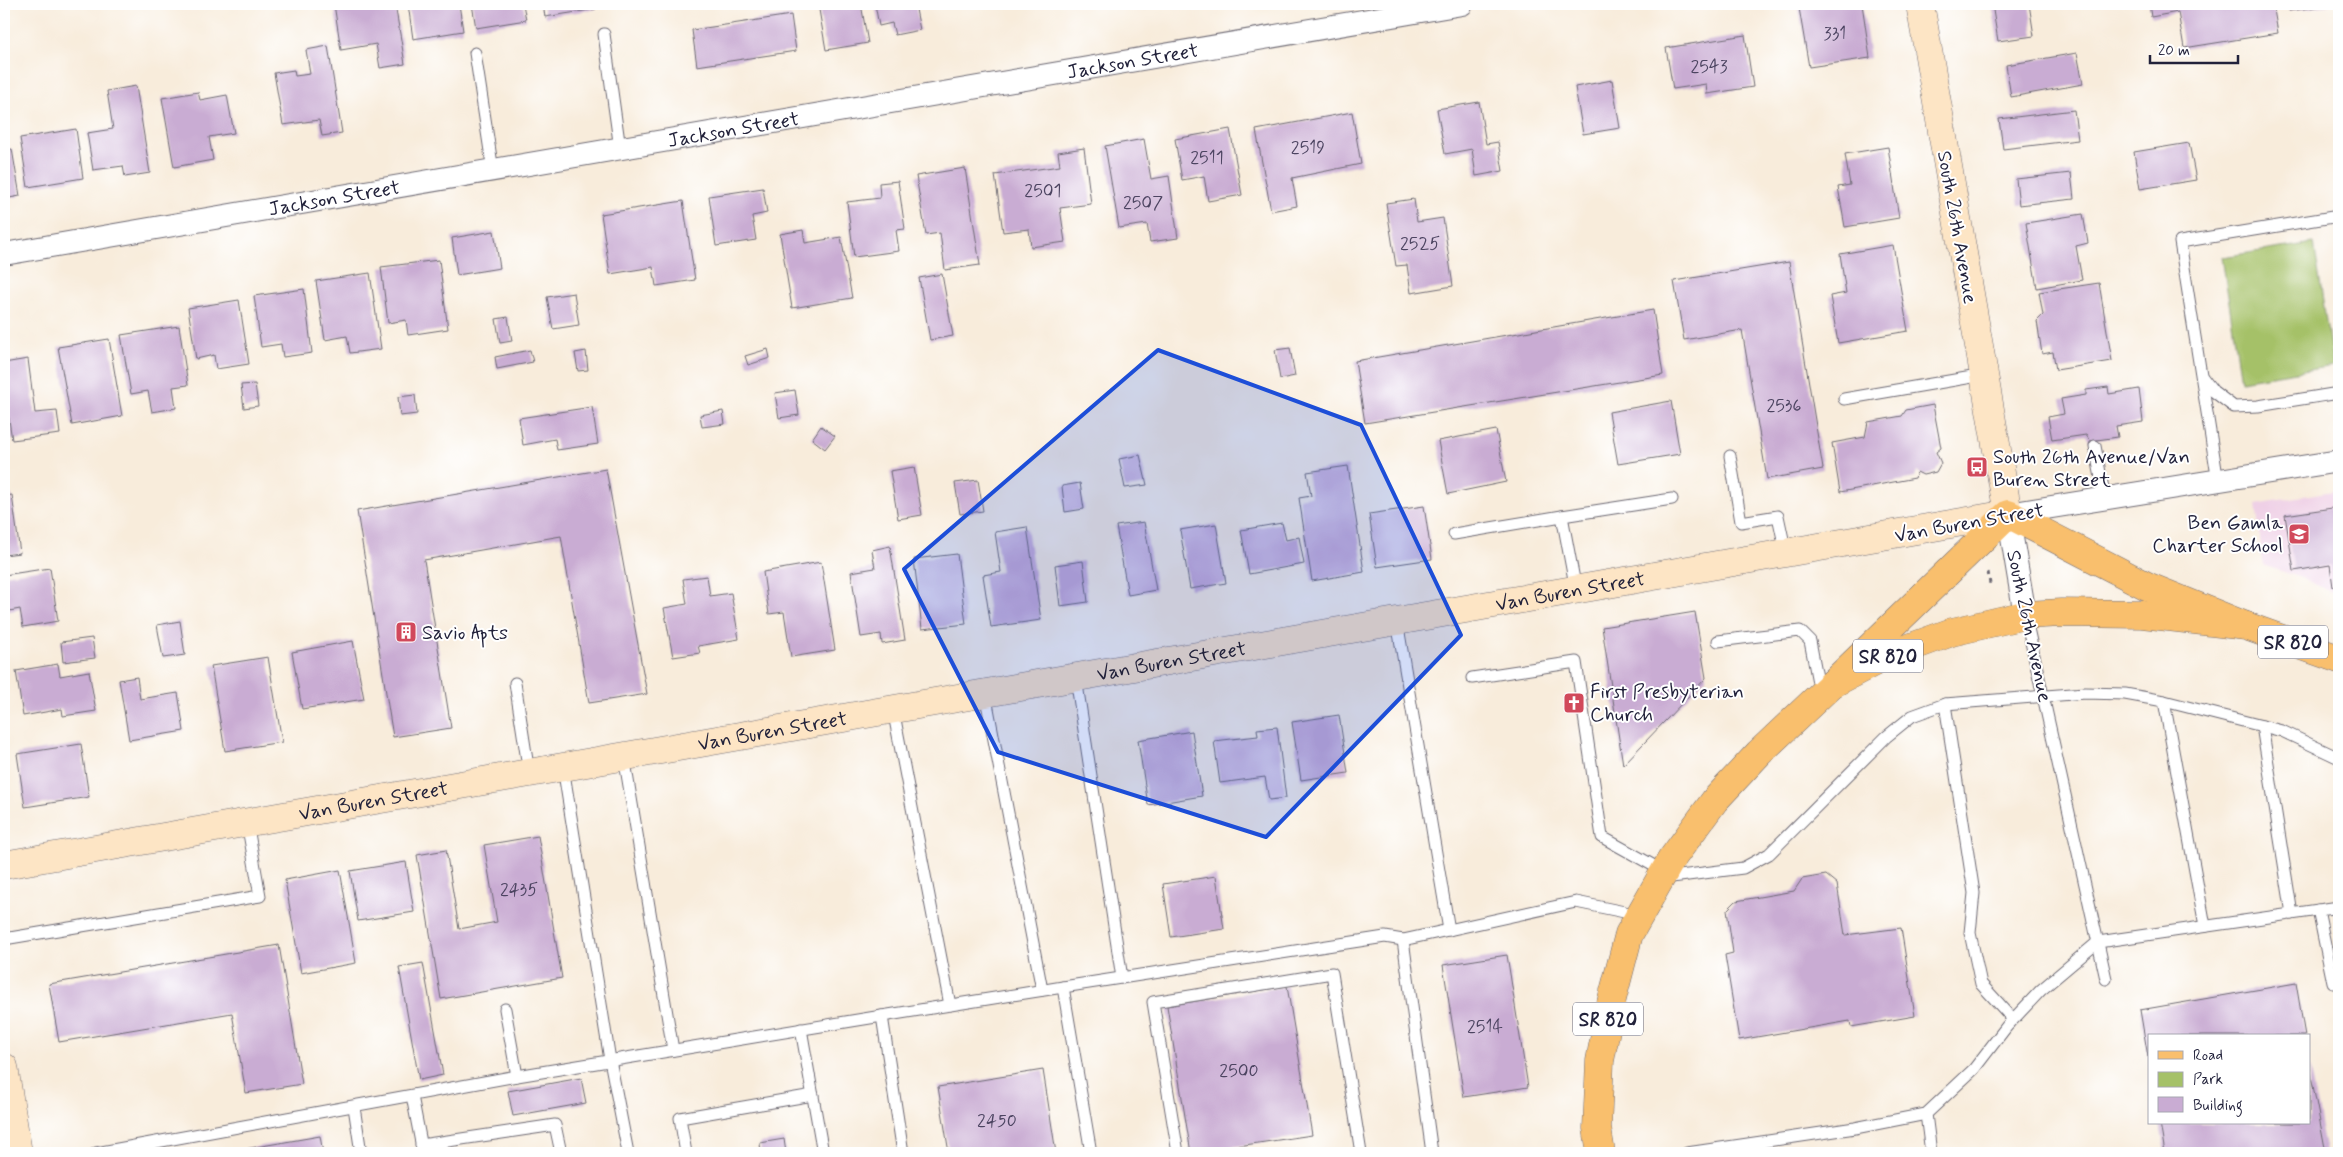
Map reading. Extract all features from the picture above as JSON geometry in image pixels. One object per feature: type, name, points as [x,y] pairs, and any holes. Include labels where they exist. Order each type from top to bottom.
[{"type":"main road","name":"South 26th Avenue","points":[[1920,4],[2008,514]]},
{"type":"main road","name":"Van Buren Street","points":[[4,865],[2008,514]]},
{"type":"main road","points":[[1826,689],[2008,514],[2147,586],[2246,626]]},
{"type":"main road","name":"SR 820","points":[[1582,1153],[1599,1140],[1600,1061],[1611,1003],[1630,934],[1663,875],[1715,800],[1758,754],[1826,689],[1884,658],[1952,632],[2025,615],[2076,612],[2142,614],[2246,626],[2339,659]]},
{"type":"main road","points":[[4,1067],[18,1153]]},
{"type":"street","name":"Jackson Street","points":[[4,254],[1462,4]]},
{"type":"street","name":"Van Buren Street","points":[[2008,514],[2218,482],[2339,461]]},
{"type":"street","name":"South 26th Avenue","points":[[2008,514],[2025,615]]},
{"type":"lane","points":[[604,34],[620,149]]},
{"type":"lane","points":[[475,53],[493,171]]},
{"type":"lane","points":[[2218,482],[2180,242],[2339,216]]},
{"type":"lane","points":[[1844,399],[1984,375]]},
{"type":"lane","points":[[2201,376],[2213,391],[2234,407],[2258,406],[2339,393]]},
{"type":"lane","points":[[2095,446],[2105,499]]},
{"type":"lane","points":[[1730,456],[1741,522],[1778,516],[1786,553]]},
{"type":"lane","points":[[1454,534],[1672,499]]},
{"type":"lane","points":[[1562,516],[1576,590]]},
{"type":"lane","name":"South 26th Avenue","points":[[2025,615],[2106,979]]},
{"type":"lane","points":[[1397,621],[1449,930]]},
{"type":"lane","points":[[1718,641],[1800,631],[1810,641],[1826,689]]},
{"type":"lane","points":[[1472,678],[1576,662],[1602,837],[1663,875],[1743,868],[1769,854],[1886,736],[1912,716],[1944,704],[2086,693],[2125,694],[2164,701],[2282,731],[2339,758]]},
{"type":"lane","points":[[1076,678],[1122,978]]},
{"type":"lane","points":[[515,683],[529,773]]},
{"type":"lane","points":[[985,693],[1042,990]]},
{"type":"lane","points":[[2164,701],[2205,926]]},
{"type":"lane","points":[[1944,704],[1974,893],[1970,933],[1981,984],[2013,1019]]},
{"type":"lane","points":[[892,709],[950,1005]]},
{"type":"lane","points":[[2262,726],[2292,914]]},
{"type":"lane","points":[[624,756],[673,1050]]},
{"type":"lane","points":[[563,767],[610,1060],[628,1153]]},
{"type":"lane","points":[[4,939],[260,896],[247,822]]},
{"type":"lane","points":[[100,1153],[610,1060],[1385,937],[1403,940],[1576,902],[1640,916]]},
{"type":"lane","points":[[1687,1153],[1855,1128],[1926,1114],[1974,1069],[2013,1019],[2041,990],[2098,942],[2339,907]]},
{"type":"lane","points":[[2318,910],[2333,983],[2339,982]]},
{"type":"lane","points":[[1403,940],[1432,1153]]},
{"type":"lane","points":[[1178,1153],[1153,1002],[1332,973],[1361,1153]]},
{"type":"lane","points":[[1063,987],[1091,1153]]},
{"type":"lane","points":[[506,1009],[517,1076]]},
{"type":"lane","points":[[882,1016],[903,1153]]},
{"type":"lane","points":[[801,1029],[823,1153]]},
{"type":"lane","points":[[686,1153],[680,1118],[813,1094]]},
{"type":"lane","points":[[412,1096],[422,1149],[555,1125],[561,1153]]},
{"type":"lane","points":[[354,1107],[361,1153]]},
{"type":"lane","points":[[1926,1114],[1931,1153]]},
{"type":"highlighted area","points":[[1158,350],[1361,425],[1461,635],[1266,837],[998,752],[904,569]]},
{"type":"shaded area","name":"Ben Gamla Charter School","points":[[2339,490],[2339,595],[2299,577],[2263,565],[2256,504]]},
{"type":"green space","points":[[2314,243],[2333,366],[2241,381],[2222,257]]},
{"type":"building","points":[[334,4],[395,4],[405,64],[380,68],[376,44],[341,50]]},
{"type":"building","points":[[408,4],[459,4],[463,31],[413,39]]},
{"type":"building","points":[[472,4],[523,4],[526,20],[476,28]]},
{"type":"building","points":[[543,4],[595,4],[596,9],[545,17]]},
{"type":"building","points":[[818,4],[861,4],[868,43],[826,50]]},
{"type":"building","points":[[875,4],[915,4],[920,30],[895,35],[892,23],[879,26]]},
{"type":"building","points":[[1826,4],[1862,4],[1870,58],[1809,67],[1799,8]]},
{"type":"building","points":[[1992,4],[2029,4],[2034,36],[1998,41]]},
{"type":"building","points":[[2149,4],[2273,4],[2278,33],[2184,48],[2178,12],[2151,17]]},
{"type":"building","points":[[2287,4],[2328,4],[2329,5],[2289,11]]},
{"type":"building","points":[[791,15],[796,51],[697,66],[692,30]]},
{"type":"building","points":[[1745,35],[1753,87],[1707,94],[1706,84],[1673,89],[1666,48]]},
{"type":"building","points":[[328,46],[342,133],[322,136],[319,120],[283,125],[274,73],[294,70],[295,76],[310,74],[306,50]]},
{"type":"building","points":[[2077,53],[2083,84],[2011,97],[2006,65]]},
{"type":"building","points":[[1612,80],[1620,128],[1583,134],[1575,87]]},
{"type":"building","points":[[136,86],[150,173],[125,177],[123,166],[93,170],[87,133],[113,129],[107,91]]},
{"type":"building","points":[[198,92],[200,100],[227,95],[234,133],[209,137],[213,160],[174,167],[162,98]]},
{"type":"building","points":[[1479,102],[1486,144],[1498,142],[1503,171],[1476,176],[1472,149],[1445,154],[1437,109]]},
{"type":"building","points":[[2074,110],[2078,140],[2003,149],[1999,119]]},
{"type":"building","points":[[1352,112],[1361,164],[1292,178],[1297,206],[1271,211],[1256,130]]},
{"type":"building","points":[[76,129],[83,178],[28,187],[20,138]]},
{"type":"building","points":[[1230,129],[1242,195],[1208,201],[1204,176],[1182,180],[1175,139]]},
{"type":"building","points":[[1144,139],[1151,179],[1169,176],[1178,238],[1150,242],[1147,224],[1119,228],[1105,146]]},
{"type":"building","points":[[2189,143],[2196,180],[2140,189],[2134,152]]},
{"type":"building","points":[[1888,147],[1899,218],[1845,227],[1838,187],[1850,185],[1845,154]]},
{"type":"building","points":[[1084,148],[1091,204],[1060,208],[1065,242],[1031,247],[1029,229],[1003,232],[995,175],[1060,166],[1058,152]]},
{"type":"building","points":[[12,149],[20,196],[4,199],[4,150]]},
{"type":"building","points":[[965,168],[980,265],[945,270],[940,233],[926,235],[916,176]]},
{"type":"building","points":[[2071,173],[2074,199],[2019,205],[2016,179]]},
{"type":"building","points":[[898,181],[905,229],[896,230],[899,251],[854,257],[847,202],[880,198],[879,183]]},
{"type":"building","points":[[763,188],[767,213],[752,216],[756,240],[716,246],[709,196]]},
{"type":"building","points":[[1414,199],[1417,222],[1443,218],[1453,286],[1411,293],[1407,265],[1396,266],[1386,203]]},
{"type":"building","points":[[683,201],[695,280],[656,286],[653,267],[610,274],[601,214]]},
{"type":"building","points":[[2083,214],[2088,243],[2076,246],[2082,280],[2037,288],[2026,223]]},
{"type":"building","points":[[803,230],[805,243],[841,237],[852,298],[792,308],[780,234]]},
{"type":"building","points":[[494,231],[500,268],[457,275],[452,238]]},
{"type":"building","points":[[1893,245],[1908,331],[1838,343],[1830,296],[1846,293],[1840,254]]},
{"type":"building","points":[[439,260],[448,329],[408,335],[406,320],[388,323],[381,267]]},
{"type":"building","points":[[1789,262],[1823,469],[1767,479],[1742,330],[1684,340],[1674,281]]},
{"type":"building","points":[[370,273],[381,349],[350,353],[347,336],[325,340],[316,281]]},
{"type":"building","points":[[942,274],[953,336],[930,340],[919,278]]},
{"type":"building","points":[[2099,283],[2112,361],[2056,370],[2053,352],[2042,354],[2037,321],[2043,315],[2039,292]]},
{"type":"building","points":[[304,289],[312,353],[283,357],[281,344],[261,347],[254,296]]},
{"type":"building","points":[[574,293],[579,325],[553,329],[547,297]]},
{"type":"building","points":[[239,300],[249,364],[216,369],[214,355],[196,359],[188,308]]},
{"type":"building","points":[[1653,310],[1663,375],[1365,423],[1355,361]]},
{"type":"building","points":[[508,317],[512,341],[500,343],[496,319]]},
{"type":"building","points":[[179,326],[188,385],[173,387],[176,408],[152,412],[148,391],[131,394],[121,335]]},
{"type":"building","points":[[109,339],[122,416],[72,425],[58,347]]},
{"type":"building","points":[[1290,348],[1295,376],[1280,379],[1275,350]]},
{"type":"building","points":[[768,349],[770,358],[748,365],[745,356]]},
{"type":"building","points":[[530,350],[533,362],[497,369],[495,357]]},
{"type":"building","points":[[586,351],[588,370],[578,371],[575,353]]},
{"type":"building","points":[[28,359],[35,413],[57,411],[60,434],[12,440],[7,406],[4,406],[4,363]]},
{"type":"building","points":[[255,384],[258,406],[244,408],[241,385]]},
{"type":"building","points":[[2108,387],[2109,394],[2139,389],[2143,422],[2116,426],[2118,437],[2090,441],[2086,435],[2052,440],[2048,417],[2064,414],[2061,399],[2086,395],[2086,390]]},
{"type":"building","points":[[795,390],[799,415],[779,418],[775,393]]},
{"type":"building","points":[[415,395],[417,414],[400,416],[398,397]]},
{"type":"building","points":[[1671,401],[1680,454],[1618,464],[1609,412]]},
{"type":"building","points":[[1933,405],[1941,448],[1936,452],[1941,463],[1936,472],[1923,475],[1917,472],[1915,478],[1840,492],[1832,443],[1865,437],[1868,422],[1902,416],[1906,410]]},
{"type":"building","points":[[592,407],[598,444],[557,450],[555,439],[523,445],[519,418]]},
{"type":"building","points":[[723,411],[725,424],[702,427],[700,415]]},
{"type":"building","points":[[821,426],[835,436],[825,449],[812,439]]},
{"type":"building","points":[[1496,430],[1506,482],[1448,494],[1438,441]]},
{"type":"building","points":[[1140,455],[1147,485],[1125,488],[1119,459]]},
{"type":"building","points":[[1348,466],[1364,572],[1312,581],[1299,498],[1311,496],[1307,472]]},
{"type":"building","points":[[914,467],[922,515],[898,519],[890,471]]},
{"type":"building","name":"Savio Apts","points":[[606,469],[647,694],[589,703],[561,536],[424,560],[451,728],[393,737],[357,511]]},
{"type":"building","points":[[978,480],[983,511],[960,514],[955,483]]},
{"type":"building","points":[[1080,483],[1084,509],[1065,512],[1062,486]]},
{"type":"building","points":[[12,495],[20,553],[4,555],[4,496]]},
{"type":"building","points":[[1424,506],[1432,559],[1377,567],[1369,514]]},
{"type":"building","points":[[2339,507],[2339,586],[2333,587],[2330,565],[2294,571],[2285,515]]},
{"type":"building","points":[[1144,522],[1156,590],[1128,595],[1116,526]]},
{"type":"building","points":[[1282,523],[1286,540],[1299,537],[1304,564],[1249,574],[1241,530]]},
{"type":"building","points":[[1216,524],[1226,583],[1190,589],[1180,530]]},
{"type":"building","points":[[1027,527],[1041,620],[991,627],[983,575],[1001,572],[995,532]]},
{"type":"building","points":[[890,546],[905,640],[882,644],[881,634],[861,637],[851,572],[875,568],[872,550]]},
{"type":"building","points":[[957,554],[966,624],[922,629],[914,559]]},
{"type":"building","points":[[1083,561],[1088,602],[1060,606],[1055,565]]},
{"type":"building","points":[[821,562],[835,650],[791,657],[784,612],[769,614],[763,572]]},
{"type":"building","points":[[50,568],[58,621],[23,627],[20,609],[4,612],[4,575]]},
{"type":"building","points":[[707,576],[710,596],[731,593],[739,639],[698,646],[700,653],[673,657],[664,608],[687,604],[683,579]]},
{"type":"building","points":[[1695,612],[1706,678],[1623,765],[1602,627]]},
{"type":"building","points":[[180,621],[185,655],[163,658],[157,625]]},
{"type":"building","points":[[92,638],[95,658],[63,662],[61,642]]},
{"type":"building","points":[[353,641],[364,699],[302,709],[292,652]]},
{"type":"building","points":[[268,657],[282,742],[225,751],[211,666]]},
{"type":"building","points":[[58,664],[60,676],[89,671],[96,711],[63,716],[62,709],[23,716],[16,671]]},
{"type":"building","points":[[137,677],[140,699],[178,693],[184,731],[129,740],[119,680]]},
{"type":"building","points":[[1339,715],[1348,773],[1301,780],[1292,722]]},
{"type":"building","points":[[1277,727],[1286,798],[1269,800],[1265,777],[1220,783],[1214,741],[1258,736],[1257,729]]},
{"type":"building","points":[[1192,731],[1202,796],[1148,805],[1138,740]]},
{"type":"building","points":[[81,744],[89,797],[25,807],[17,754]]},
{"type":"building","points":[[538,836],[562,978],[441,999],[417,855],[446,850],[459,929],[497,922],[484,845]]},
{"type":"building","points":[[406,862],[414,912],[358,921],[350,871]]},
{"type":"building","points":[[340,870],[356,963],[301,973],[285,880]]},
{"type":"building","points":[[1826,875],[1837,884],[1845,935],[1901,928],[1915,1016],[1851,1027],[1850,1021],[1739,1040],[1725,955],[1733,953],[1727,910],[1736,901],[1794,891],[1802,879]]},
{"type":"building","points":[[1216,876],[1224,929],[1171,937],[1163,884]]},
{"type":"building","points":[[279,945],[302,1084],[246,1093],[232,1013],[59,1042],[49,984]]},
{"type":"building","points":[[1507,955],[1528,1087],[1464,1097],[1443,965]]},
{"type":"building","points":[[423,963],[443,1075],[419,1080],[399,967]]},
{"type":"building","points":[[2296,983],[2305,1034],[2148,1034],[2148,1057],[2140,1010]]},
{"type":"building","points":[[1287,986],[1312,1135],[1191,1153],[1167,1006]]},
{"type":"building","points":[[1043,1070],[1056,1153],[949,1153],[938,1087]]},
{"type":"building","points":[[2310,1070],[2326,1153],[2165,1153],[2160,1124],[2310,1124]]},
{"type":"building","points":[[581,1078],[586,1103],[513,1116],[508,1091]]},
{"type":"building","points":[[320,1136],[323,1153],[227,1153],[227,1152]]},
{"type":"building","points":[[784,1139],[786,1153],[761,1153],[760,1143]]},
{"type":"place","name":"South 26th Avenue/Van Buren Street","points":[[1977,467]]},
{"type":"place","name":"Ben Gamla Charter School","points":[[2299,534]]},
{"type":"place","name":"Savio Apts","points":[[406,632]]},
{"type":"place","name":"First Presbyterian Church","points":[[1574,703]]}]
